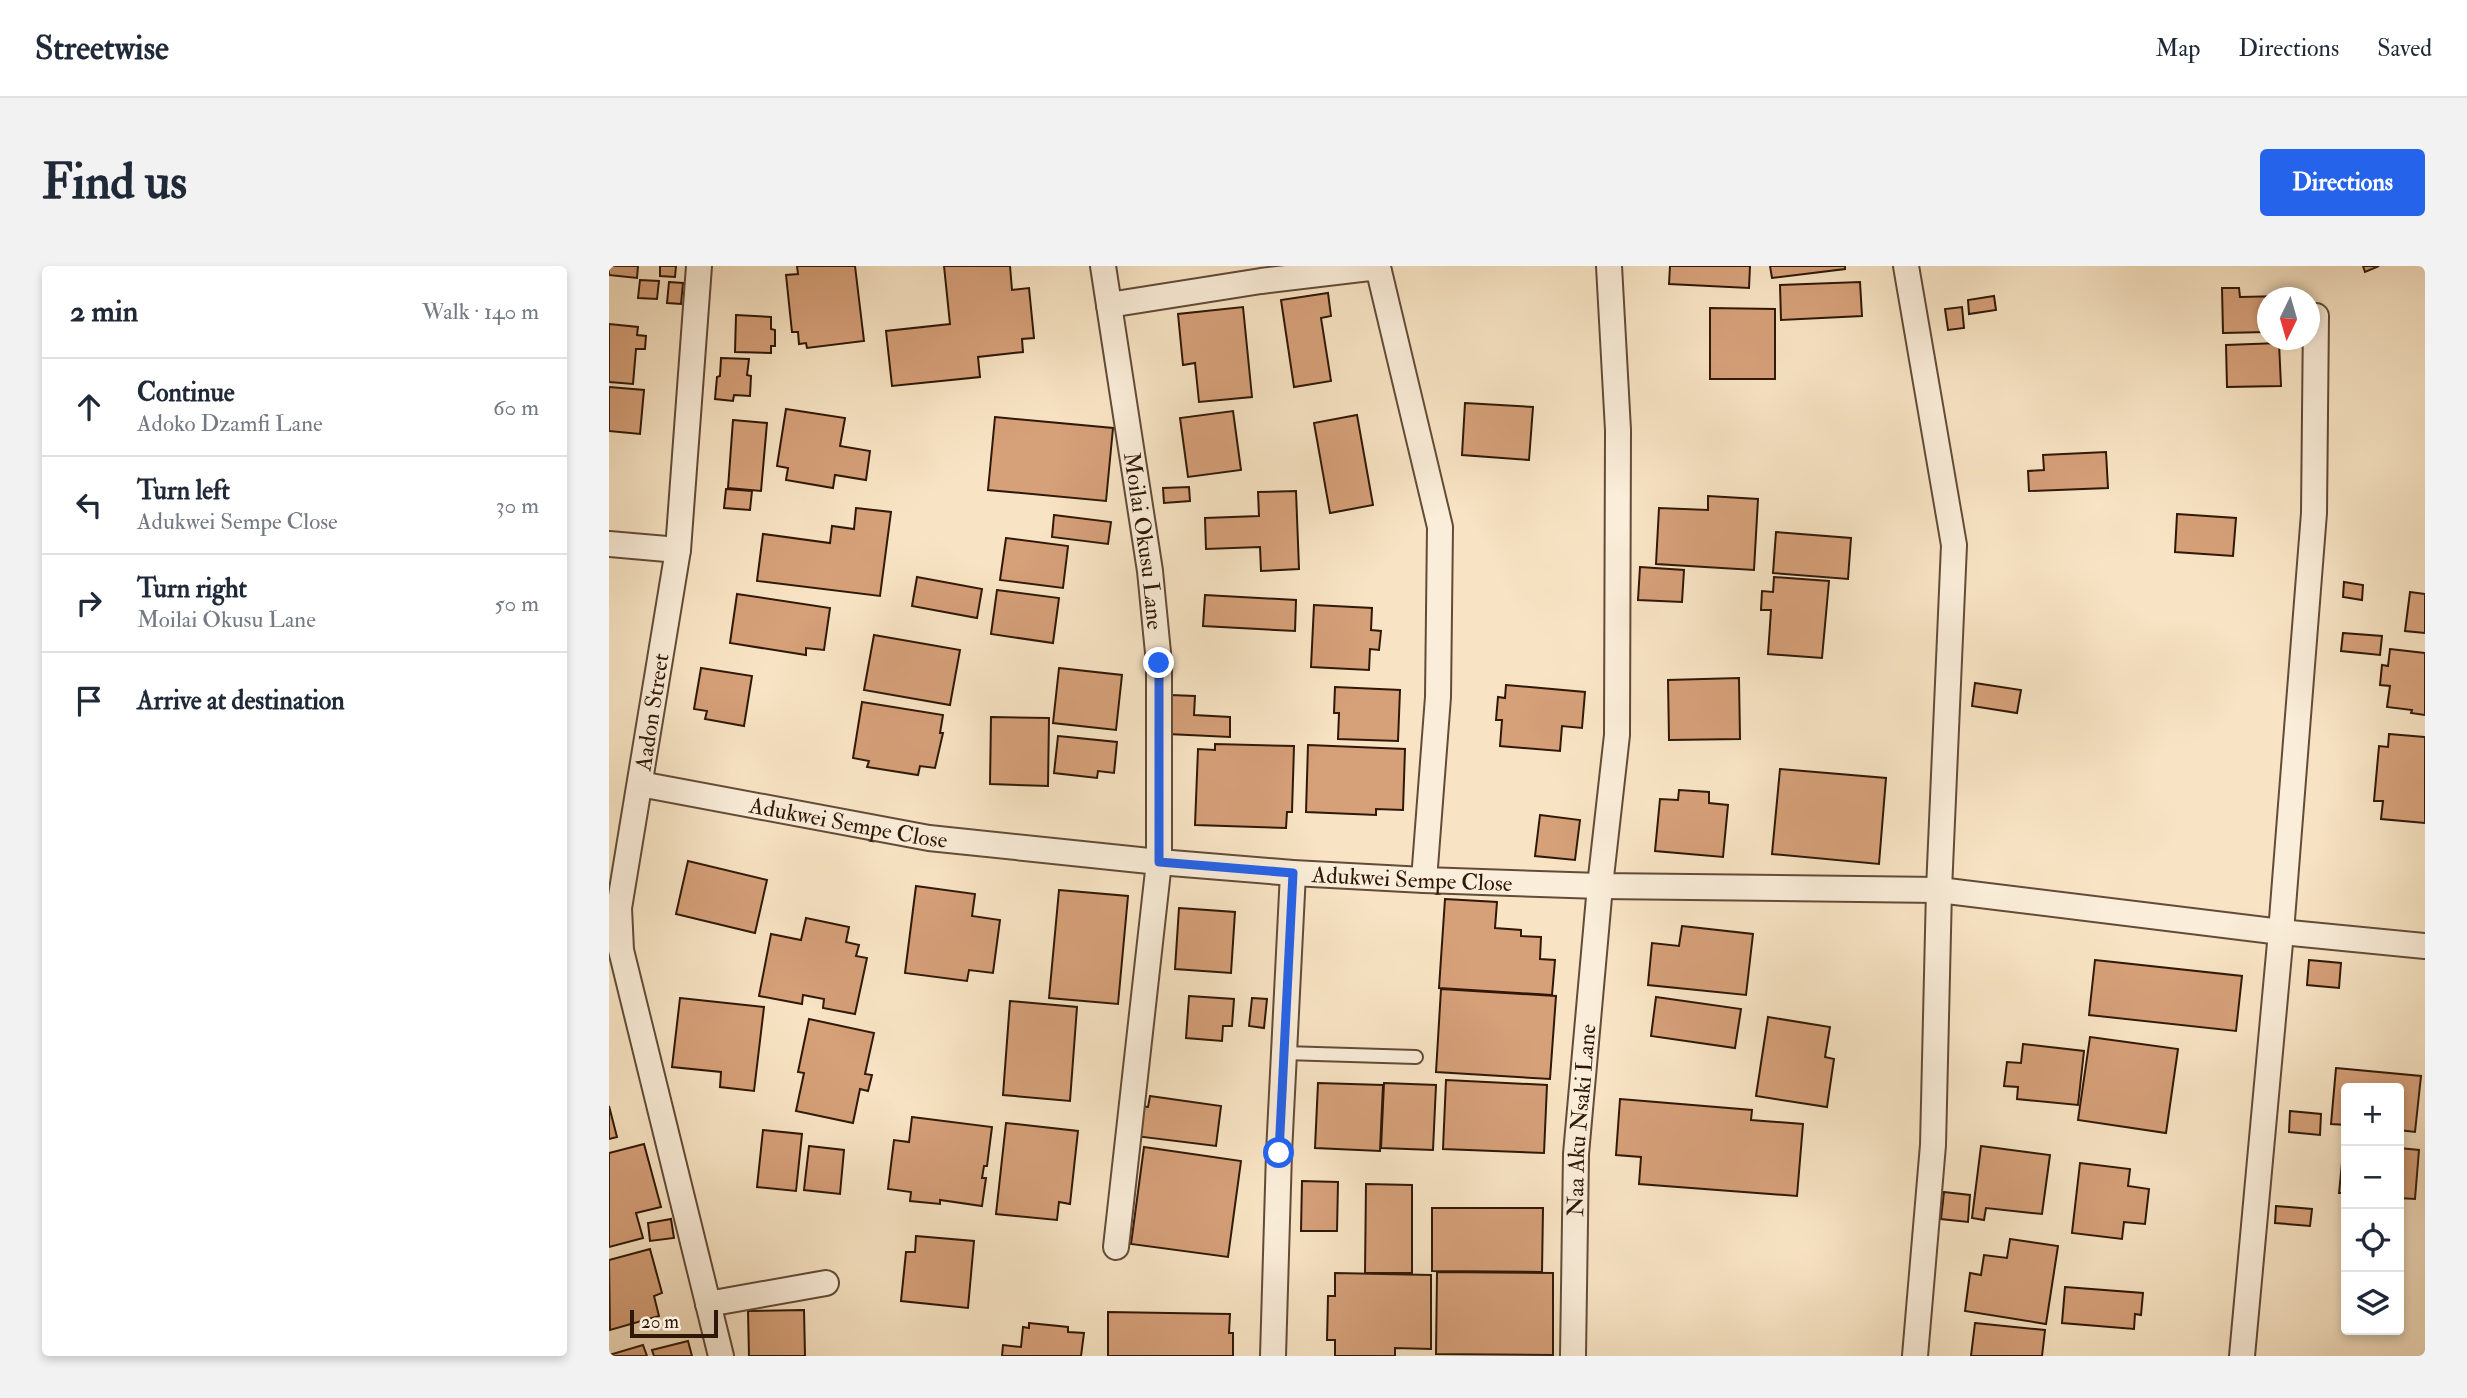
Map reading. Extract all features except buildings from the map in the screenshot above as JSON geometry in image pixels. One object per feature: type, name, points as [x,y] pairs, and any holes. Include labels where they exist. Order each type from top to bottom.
[{"type":"street","name":"Aadon Street","points":[[699,266],[678,550],[640,785],[619,845],[619,908],[621,950],[721,1356]]},
{"type":"street","name":"Moilai Okusu Lane","points":[[1103,266],[1150,571],[1159,663],[1159,862],[1115,1247]]},
{"type":"street","name":"Naa Aku Nsaki Lane","points":[[1573,1356],[1576,1154],[1600,886],[1617,735],[1618,430],[1609,266]]},
{"type":"street","points":[[1906,266],[1954,545],[1939,890],[1933,1145],[1915,1356]]},
{"type":"street","points":[[1109,305],[1261,281],[1378,267],[1440,527],[1438,697],[1424,880]]},
{"type":"street","points":[[2242,1356],[2281,932],[2314,513],[2316,350]]},
{"type":"street","points":[[609,544],[678,550]]},
{"type":"street","name":"Adukwei Sempe Close","points":[[640,785],[929,838],[1159,862],[1424,880],[1600,886],[1939,890],[2281,932],[2425,946]]},
{"type":"street","points":[[1273,1356],[1293,873]]},
{"type":"street","points":[[708,1304],[826,1283]]},
{"type":"lane","points":[[1284,1054],[1416,1057]]},
{"type":"route","points":[[1159,663],[1159,862],[1293,873],[1279,1153]]}]
